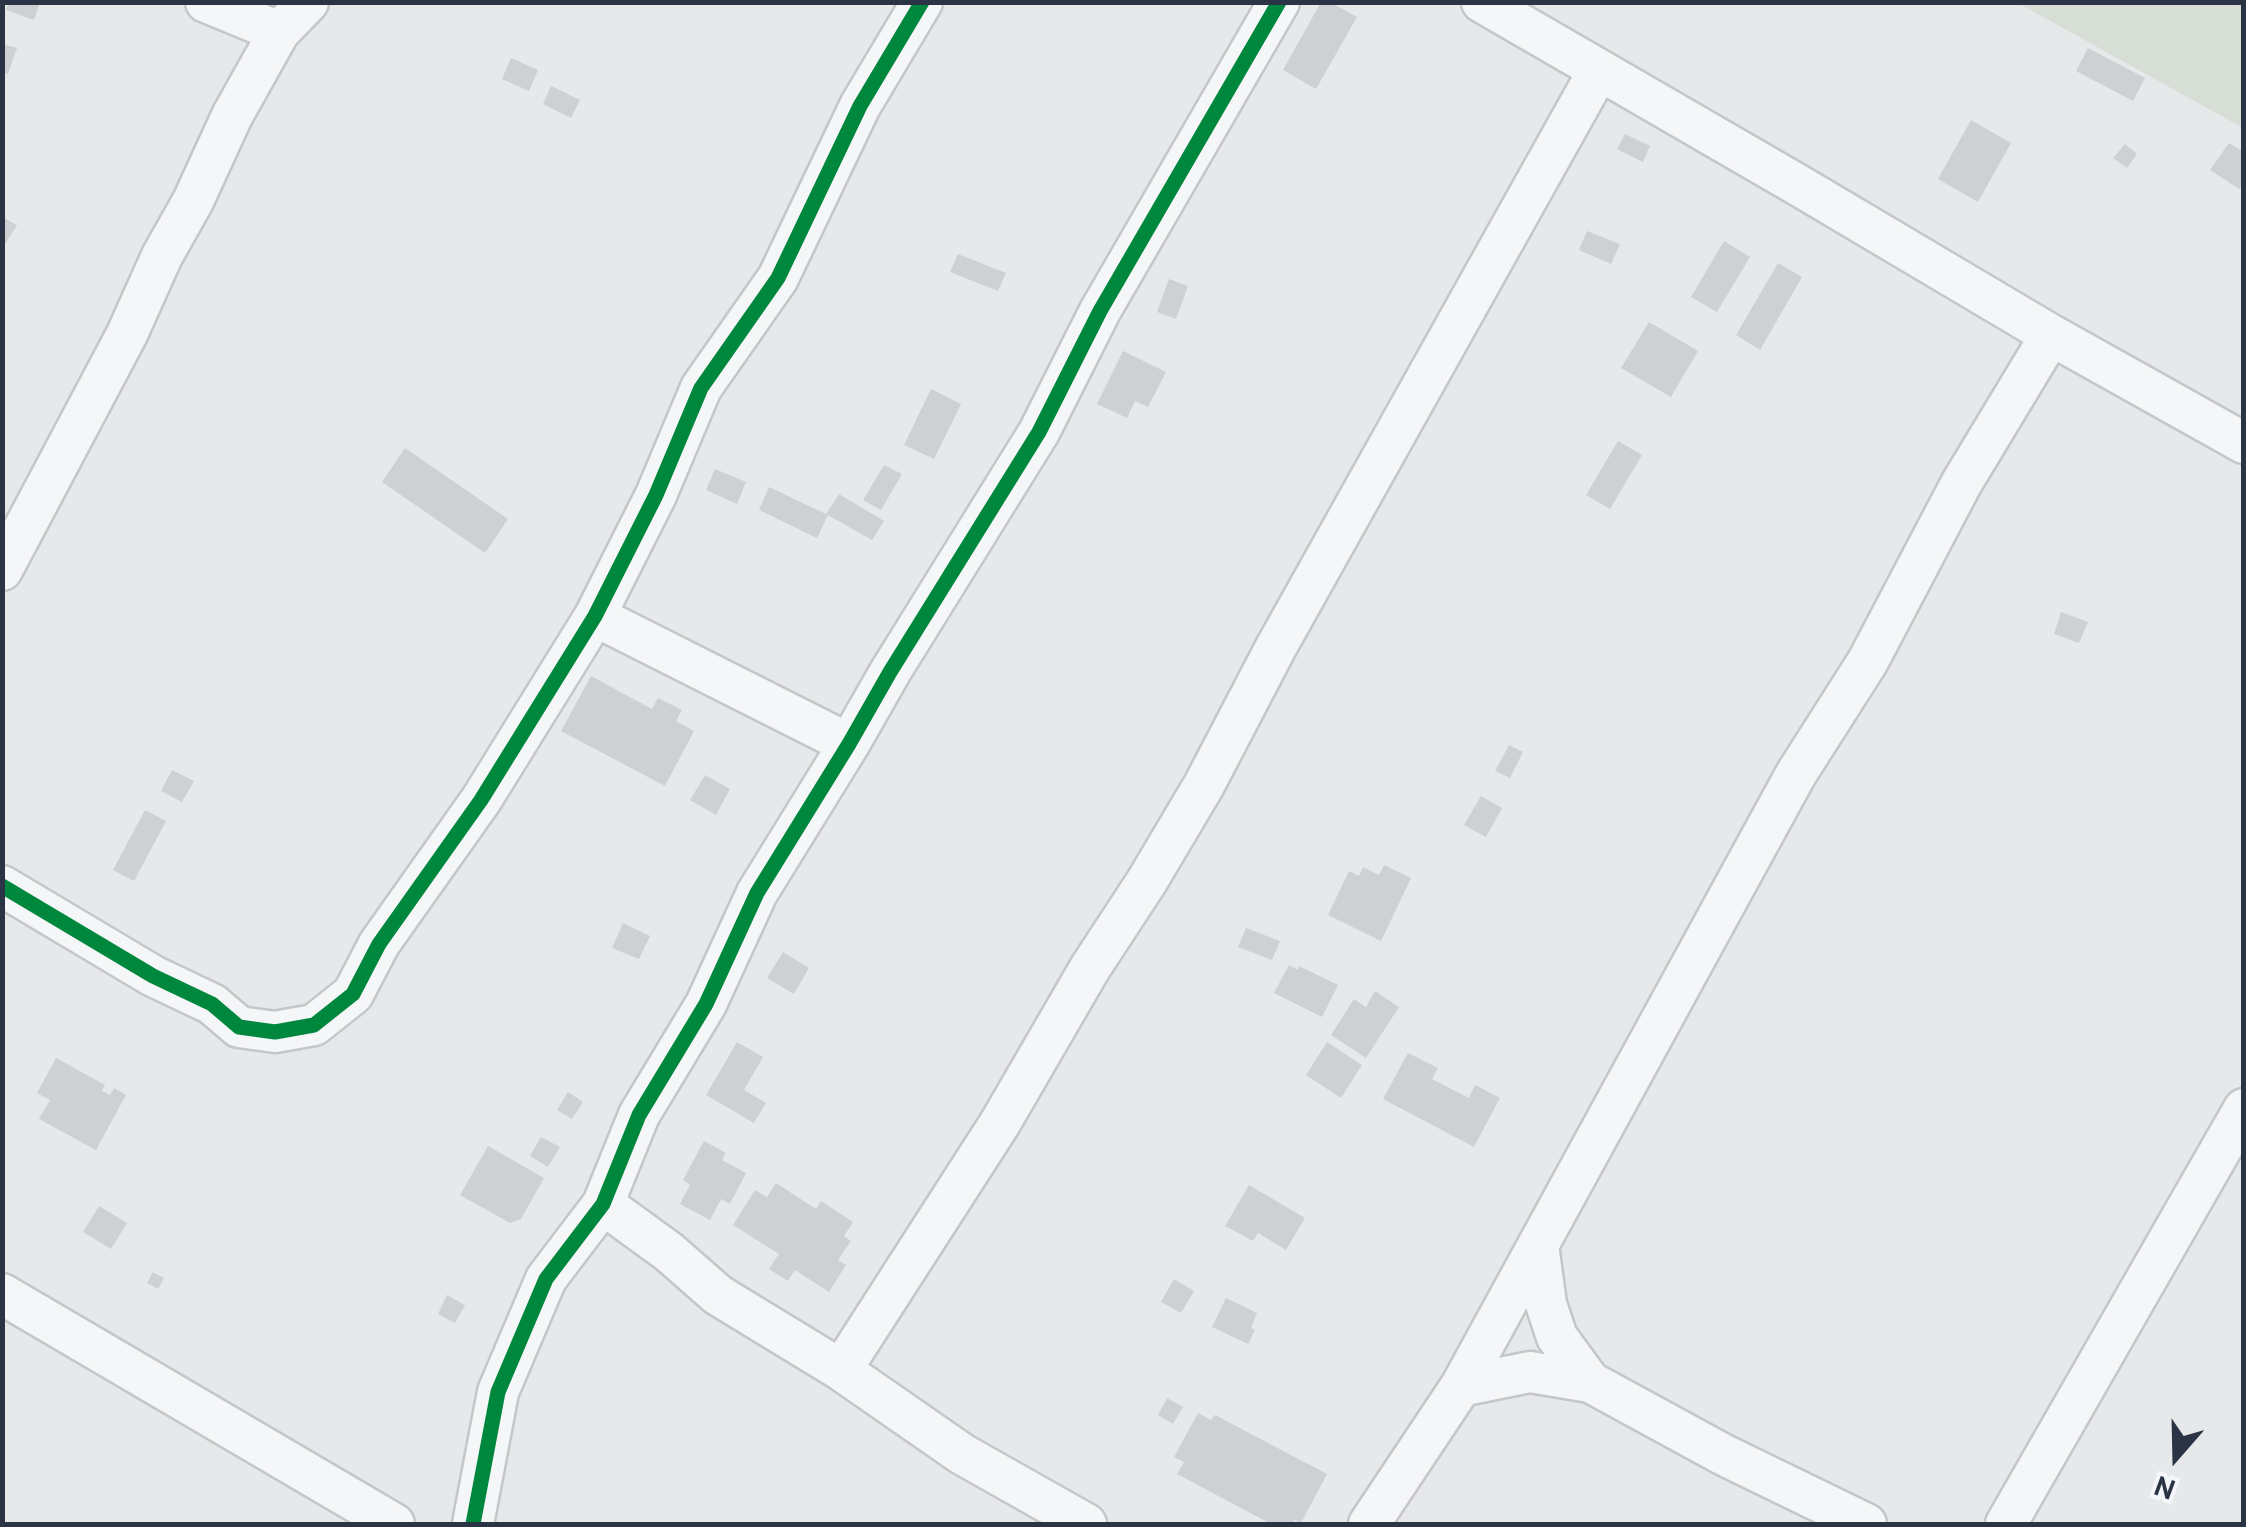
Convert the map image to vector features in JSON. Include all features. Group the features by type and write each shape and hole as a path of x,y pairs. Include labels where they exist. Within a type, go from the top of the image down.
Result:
{"street":[{"path":"206,2 278,32"},
{"path":"2,570 127,334 232,116 278,32 308,2"},
{"path":"2,886 154,976 212,1004 238,1027 274,1032 314,1024 353,994 379,944 481,800 594,616 656,495 701,388 778,278 860,106 922,2"},
{"path":"474,1524 498,1392 546,1280 603,1204 639,1115 706,1004 757,892 1039,432 1100,312 1280,2"},
{"path":"1482,2 2051,335 2244,443"},
{"path":"842,1370 1000,1123 1090,968 1204,785 1275,649 1599,70"},
{"path":"1369,1524 1461,1386 1796,774 1868,661 1961,484 2051,335"},
{"path":"594,616 849,744"},
{"path":"2006,1524 2244,1109"},
{"path":"603,1204 669,1252 718,1295 842,1370 962,1454 1086,1524"},
{"path":"1538,1246 1546,1304 1557,1337 1590,1382"},
{"path":"2,1294 394,1524"},
{"path":"1461,1386 1530,1372 1590,1382 1724,1456 1866,1524"}],"shaded area":[{"path":"2018,3 2243,3 2243,128"}],"building":[{"path":"8,2 40,2 34,20 6,10"},
{"path":"1321,2 1330,2 1357,17 1316,89 1283,70"},
{"path":"2,44 17,48 8,74 2,72"},
{"path":"2088,48 2145,78 2133,101 2076,71"},
{"path":"511,58 538,70 529,91 502,79"},
{"path":"551,86 580,100 571,118 543,104"},
{"path":"1971,120 2011,143 1978,202 1938,179"},
{"path":"1625,134 1650,146 1643,162 1617,149"},
{"path":"2229,143 2244,152 2244,183 2239,189 2210,170"},
{"path":"2125,144 2137,154 2127,168 2113,158"},
{"path":"2,217 17,225 2,249"},
{"path":"1587,231 1620,244 1611,264 1579,250"},
{"path":"1724,241 1750,257 1717,312 1691,297"},
{"path":"958,254 1006,273 998,291 950,272"},
{"path":"1778,263 1802,277 1760,350 1736,335"},
{"path":"1169,279 1188,286 1176,319 1157,312"},
{"path":"1649,322 1698,351 1671,397 1621,368"},
{"path":"1123,351 1166,372 1148,407 1135,401 1127,418 1097,404"},
{"path":"931,389 961,404 934,459 904,445"},
{"path":"1618,441 1642,455 1610,509 1586,495"},
{"path":"405,448 508,519 485,553 382,482"},
{"path":"884,465 902,474 881,510 863,500"},
{"path":"715,469 746,482 737,504 706,490"},
{"path":"769,487 828,515 817,538 759,510"},
{"path":"839,494 884,521 872,540 826,514"},
{"path":"2061,612 2088,622 2079,643 2054,634"},
{"path":"591,676 652,709 658,698 682,710 676,721 694,731 665,786 561,731"},
{"path":"1509,745 1523,752 1510,778 1495,771"},
{"path":"172,770 194,781 182,802 161,791"},
{"path":"705,775 730,789 716,815 690,800"},
{"path":"1481,796 1502,808 1486,837 1464,825"},
{"path":"145,810 166,821 134,881 113,870"},
{"path":"1384,865 1411,878 1381,941 1328,915 1349,871 1359,876 1363,867 1379,875"},
{"path":"623,923 650,936 639,959 612,948"},
{"path":"1246,928 1280,941 1272,960 1238,947"},
{"path":"783,952 809,968 794,994 767,978"},
{"path":"1289,965 1338,985 1322,1017 1274,993"},
{"path":"1375,991 1399,1007 1366,1058 1331,1035 1354,999 1366,1007"},
{"path":"737,1042 763,1057 744,1090 766,1103 754,1123 706,1095"},
{"path":"1327,1042 1362,1065 1341,1098 1306,1075"},
{"path":"1408,1053 1438,1068 1432,1079 1469,1098 1475,1085 1500,1098 1474,1147 1383,1099"},
{"path":"56,1058 105,1085 102,1091 110,1095 114,1088 126,1095 96,1150 39,1119 50,1100 37,1093"},
{"path":"568,1092 583,1102 572,1119 557,1110"},
{"path":"541,1137 560,1147 548,1167 530,1156"},
{"path":"704,1141 726,1153 722,1160 746,1173 730,1204 721,1199 710,1220 680,1204 690,1185 683,1180"},
{"path":"488,1146 544,1178 521,1219 510,1223 460,1195"},
{"path":"776,1183 816,1209 821,1201 853,1222 844,1236 851,1241 838,1260 846,1265 829,1292 795,1270 788,1281 769,1269 779,1254 733,1225 755,1190 767,1197"},
{"path":"1249,1185 1305,1218 1286,1250 1258,1233 1253,1241 1225,1226"},
{"path":"99,1206 127,1223 111,1249 83,1232"},
{"path":"153,1272 164,1278 158,1289 147,1283"},
{"path":"1174,1279 1194,1291 1181,1313 1161,1302"},
{"path":"447,1295 465,1305 455,1323 438,1314"},
{"path":"1226,1298 1257,1313 1248,1344 1212,1327"},
{"path":"1167,1398 1183,1407 1173,1424 1158,1415"},
{"path":"1198,1413 1211,1420 1215,1415 1327,1474 1301,1523 1294,1520 1292,1524 1271,1524 1177,1474 1184,1462 1174,1457"}],"cycle path":[{"path":"2,886 153,976 212,1004 239,1027 275,1032 314,1025 353,994 379,944 481,800 595,616 656,495 701,388 778,278 860,106 922,2"},
{"path":"473,1524 498,1392 546,1279 603,1204 639,1115 706,1004 757,893 1039,432 1100,311 1279,2"}]}
